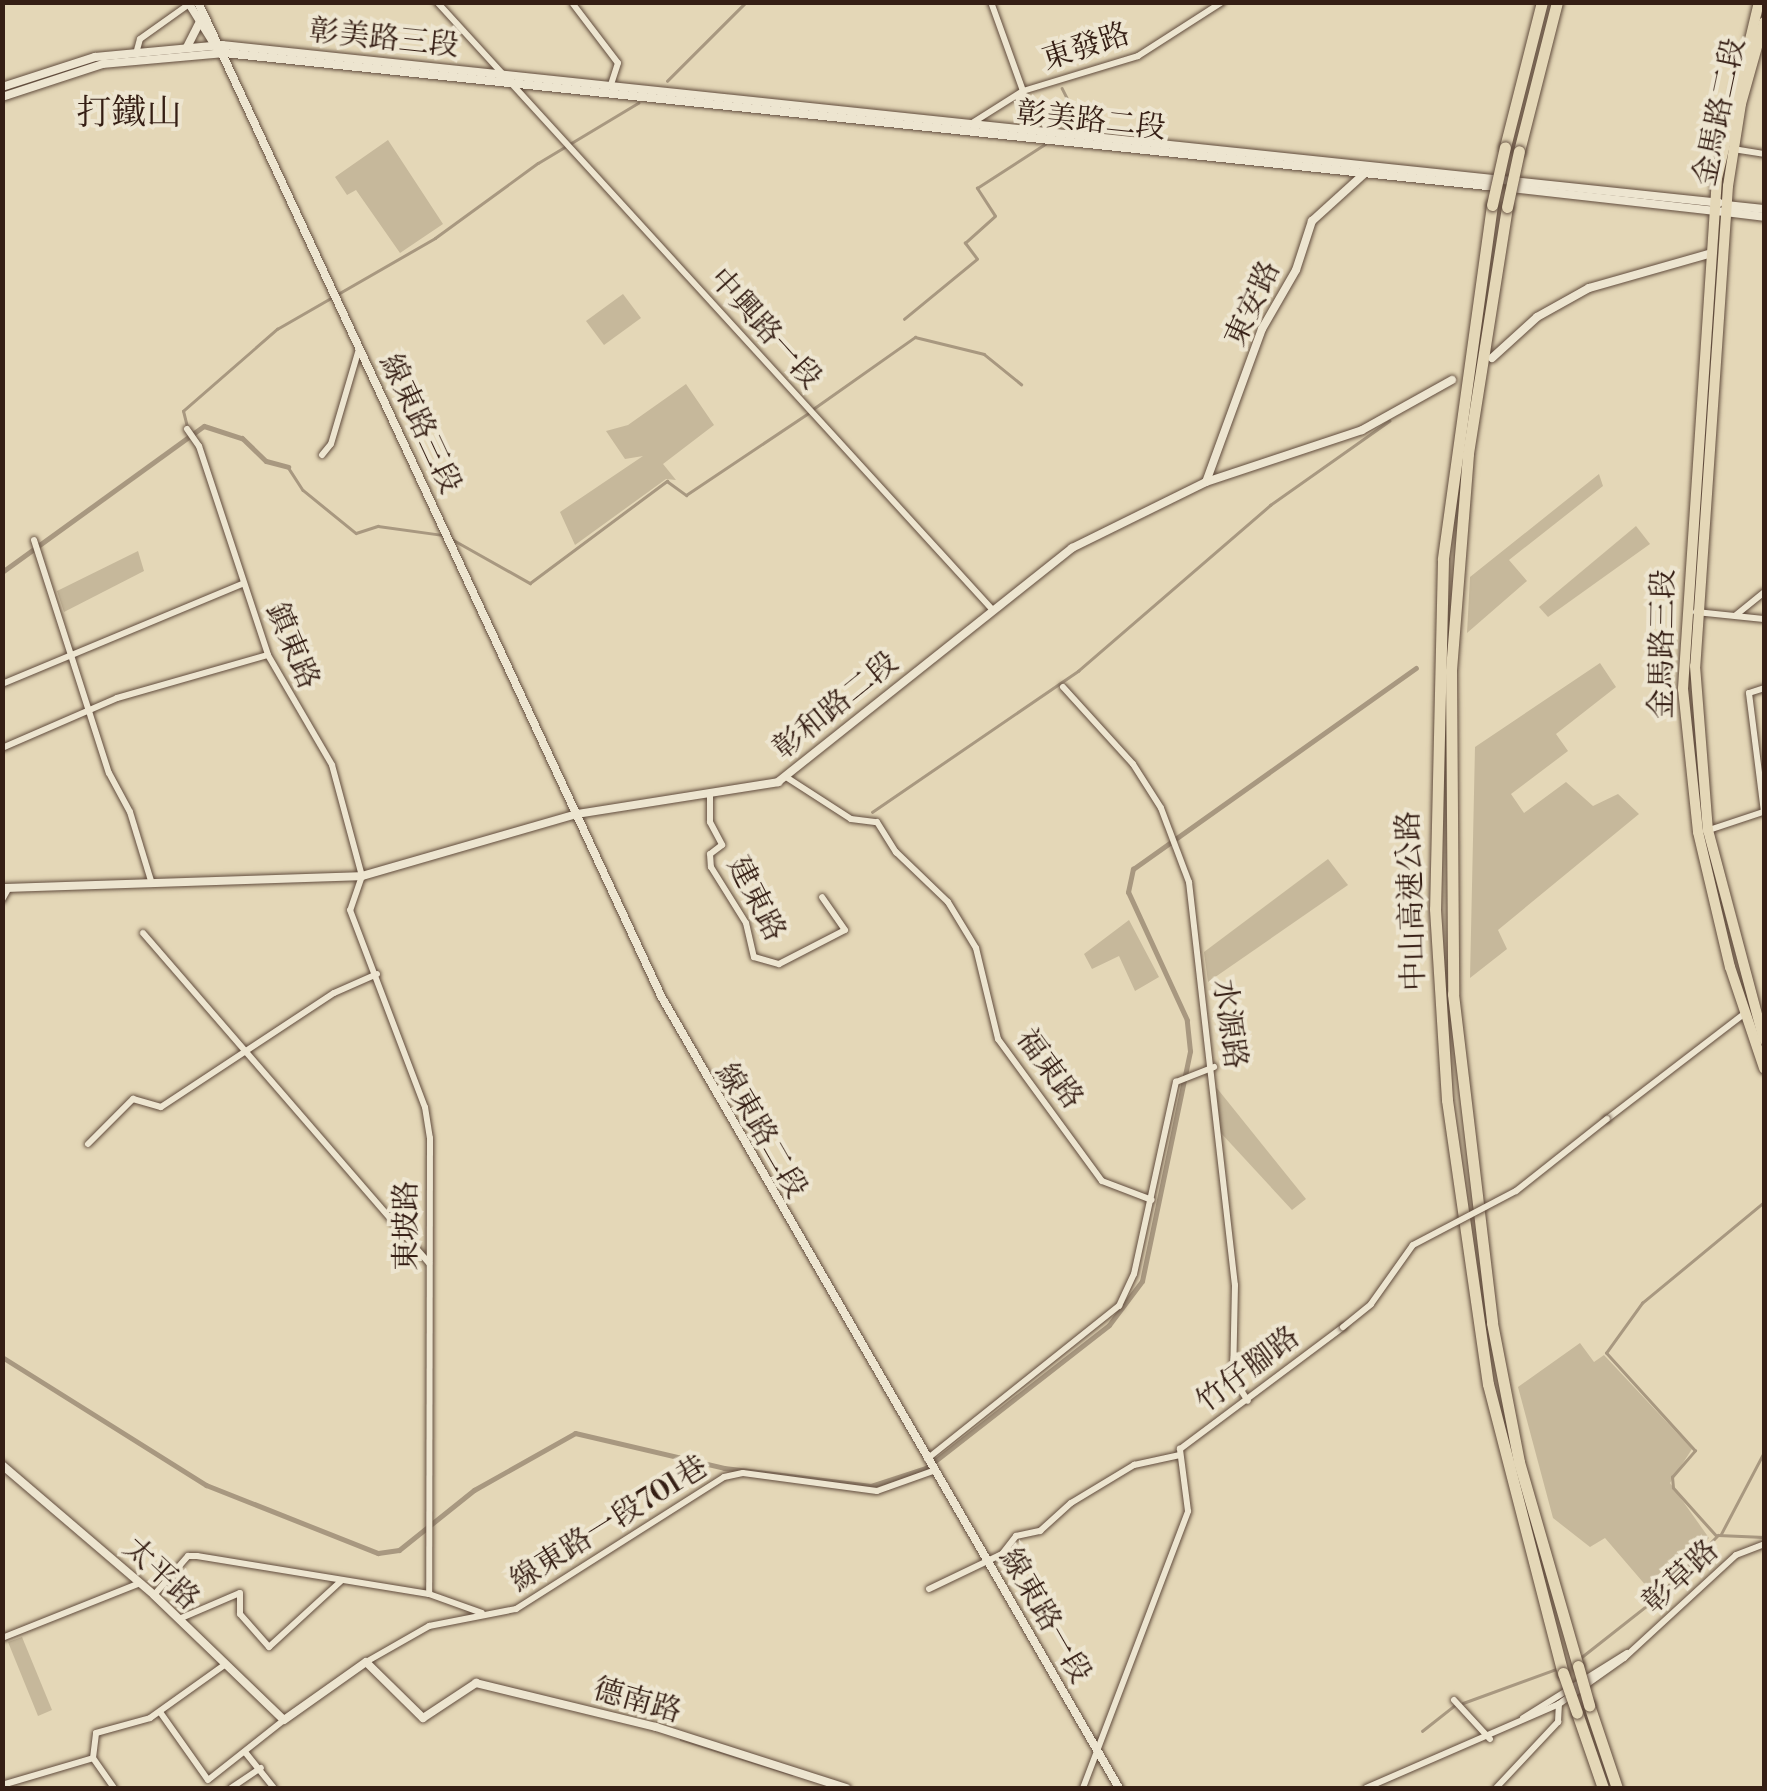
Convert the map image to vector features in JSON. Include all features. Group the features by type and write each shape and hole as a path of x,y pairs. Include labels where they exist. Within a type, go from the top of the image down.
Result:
{"highway":[{"name":"中山高速公路","path":"1542,2 1492,205 1443,560 1435,908 1446,1100 1485,1368 1562,1669 1603,1788"},
{"name":"中山高速公路","path":"1557,2 1506,206 1470,435 1450,671 1453,994 1492,1323 1519,1462 1588,1705 1618,1788"}],"main road":[{"name":"金馬路二段","path":"1720,208 1722,147 1760,2"},
{"path":"192,3 200,22 220,48"},
{"path":"192,3 220,48"},
{"path":"187,47 200,22"},
{"name":"金馬路二段","path":"1720,208 1764,22"},
{"name":"彰美路三段","path":"2,87 64,65 137,50 187,47 645,92"},
{"name":"彰美路三段","path":"2,97 103,64 220,48"},
{"name":"線東路三段","path":"220,48 577,814"},
{"name":"彰美路三段","path":"506,78 611,85 645,92"},
{"name":"彰美路二段","path":"645,92 1720,208"},
{"name":"東安路","path":"1206,482 1262,329 1296,270 1312,221 1366,168"},
{"path":"1720,208 1764,208"},
{"path":"1720,208 1764,216"},
{"name":"金馬路三段","path":"1720,208 1712,253 1685,611 1683,694 1703,831 1763,1060"},
{"name":"金馬路三段","path":"1703,831 1696,724 1698,612 1720,208"},
{"path":"1492,358 1537,317 1588,288 1712,253"},
{"name":"彰和路二段","path":"5,888 362,876 577,814 650,798 710,795 786,777 991,608 1072,548 1206,482 1362,430 1452,380"},
{"name":"線東路二段","path":"577,814 694,1061 930,1466"},
{"name":"金馬路三段","path":"1749,1011 1764,1040"},
{"name":"太平路","path":"2,1465 154,1595 223,1666 284,1720"},
{"name":"線東路一段","path":"930,1466 1119,1788"},
{"path":"284,1720 366,1662"},
{"name":"德南路","path":"366,1662 422,1718 476,1683 656,1726 846,1788"}],"street":[{"name":"中興路一段","path":"437,2 991,608"},
{"path":"991,2 1022,90"},
{"name":"東發路","path":"968,127 1022,90 1138,56 1222,2"},
{"path":"137,50 140,39 192,3"},
{"path":"573,4 618,63 611,85"},
{"path":"1732,149 1764,154"},
{"path":"322,456 331,444 360,348"},
{"name":"鎮東路","path":"187,429 196,437 268,655 332,765 362,876"},
{"path":"38,544 88,712 153,885"},
{"path":"2,684 242,584"},
{"path":"1735,616 1764,592"},
{"path":"1685,611 1764,619"},
{"path":"2,748 88,712 268,655"},
{"name":"水源路","path":"1062,687 1133,764 1173,834 1189,882 1214,1067 1236,1286 1232,1378 1248,1401"},
{"path":"1703,831 1764,812 1749,693 1764,688"},
{"name":"福東路","path":"786,777 851,819 878,822 896,852 948,902 976,948 998,1039 1102,1180 1152,1200"},
{"name":"建東路","path":"710,795 710,822 722,845 710,854 711,867 746,924 754,957 779,964 845,930 822,896"},
{"name":"東坡路","path":"362,876 350,910 377,974 430,1138 429,1594"},
{"path":"2,900 5,888"},
{"path":"143,933 429,1264"},
{"path":"88,1144 133,1099 160,1107 244,1050 377,974"},
{"name":"竹仔腳路","path":"1180,1452 1371,1304 1414,1245 1516,1191 1749,1011"},
{"name":"線東路一段701巷","path":"366,1662 429,1626 516,1610 724,1477 743,1474 878,1491 930,1466 1119,1306 1152,1200 1176,1082 1214,1067"},
{"path":"929,1589 986,1561 1134,1466 1180,1452 1189,1483 1188,1510 1083,1788"},
{"name":"彰草路","path":"1366,1788 1490,1739 1559,1704 1633,1650 1736,1555 1764,1544"},
{"path":"154,1595 188,1556 429,1594 484,1614"},
{"path":"178,1620 240,1593 240,1614 269,1647 343,1579"},
{"path":"2,1638 140,1583"},
{"name":"彰草路","path":"1514,1726 1633,1650"},
{"path":"114,1788 94,1758 96,1733 160,1712 223,1666"},
{"path":"1456,1703 1490,1739"},
{"path":"1496,1788 1558,1722 1559,1704"},
{"path":"160,1712 208,1780 284,1720"},
{"path":"244,1752 274,1788"},
{"path":"2,1785 19,1785 94,1758"},
{"path":"231,1788 260,1768"}],"shaded area":[{"path":"388,140 443,224 400,253 356,190 347,195 335,177"},
{"path":"623,294 641,318 604,345 586,321"},
{"path":"686,384 714,425 663,464 676,480 666,479 575,545 560,512 643,456 625,459 606,431 628,425"},
{"path":"1599,474 1603,486 1509,560 1527,581 1467,633 1470,577"},
{"path":"1636,526 1650,544 1548,617 1539,607"},
{"path":"138,551 144,571 64,612 57,591"},
{"path":"1600,663 1616,687 1556,734 1568,751 1511,794 1524,813 1566,782 1593,806 1618,794 1639,814 1498,930 1507,949 1470,978 1475,747"},
{"path":"1328,859 1348,885 1208,982 1204,952"},
{"path":"1129,920 1159,977 1135,991 1119,956 1092,969 1084,954"},
{"path":"1216,1087 1306,1199 1292,1210 1220,1132"},
{"path":"1580,1343 1594,1362 1604,1355 1692,1449 1670,1483 1709,1538 1654,1595 1605,1538 1590,1547 1553,1518 1518,1387"},
{"path":"22,1637 52,1710 38,1716 8,1642"}],"waterway":[{"path":"667,81 746,2"},
{"path":"1062,88 1078,120 1065,132"},
{"path":"187,427 183,411 277,329 435,238 538,163 638,103"},
{"path":"904,319 977,259 965,243 995,216 977,188 1045,144"},
{"path":"813,409 915,337 984,354 1021,384"},
{"path":"450,538 530,583 667,481 686,495 807,414"},
{"path":"872,812 1078,671 1270,505 1389,421"},
{"path":"2,572 204,426 242,438 266,461 288,467"},
{"path":"288,467 303,490 356,533 378,526 443,535"},
{"path":"2,1357 206,1485 378,1553 399,1550 474,1490 575,1433 724,1468 871,1486 926,1468 1109,1325 1142,1281 1190,1051 1187,1020 1128,892 1133,869 1416,668"},
{"path":"1716,1536 1673,1488 1672,1477 1695,1451 1606,1353 1642,1303 1764,1202"},
{"path":"1721,1534 1764,1452"},
{"path":"1579,1659 1654,1600 1718,1535 1764,1537"},
{"path":"1463,1703 1559,1668"},
{"path":"1422,1731 1455,1705"},
{"path":"681,1739 792,1774"}],"district":[{"name":"打鐵山","path":"129,114"}]}
